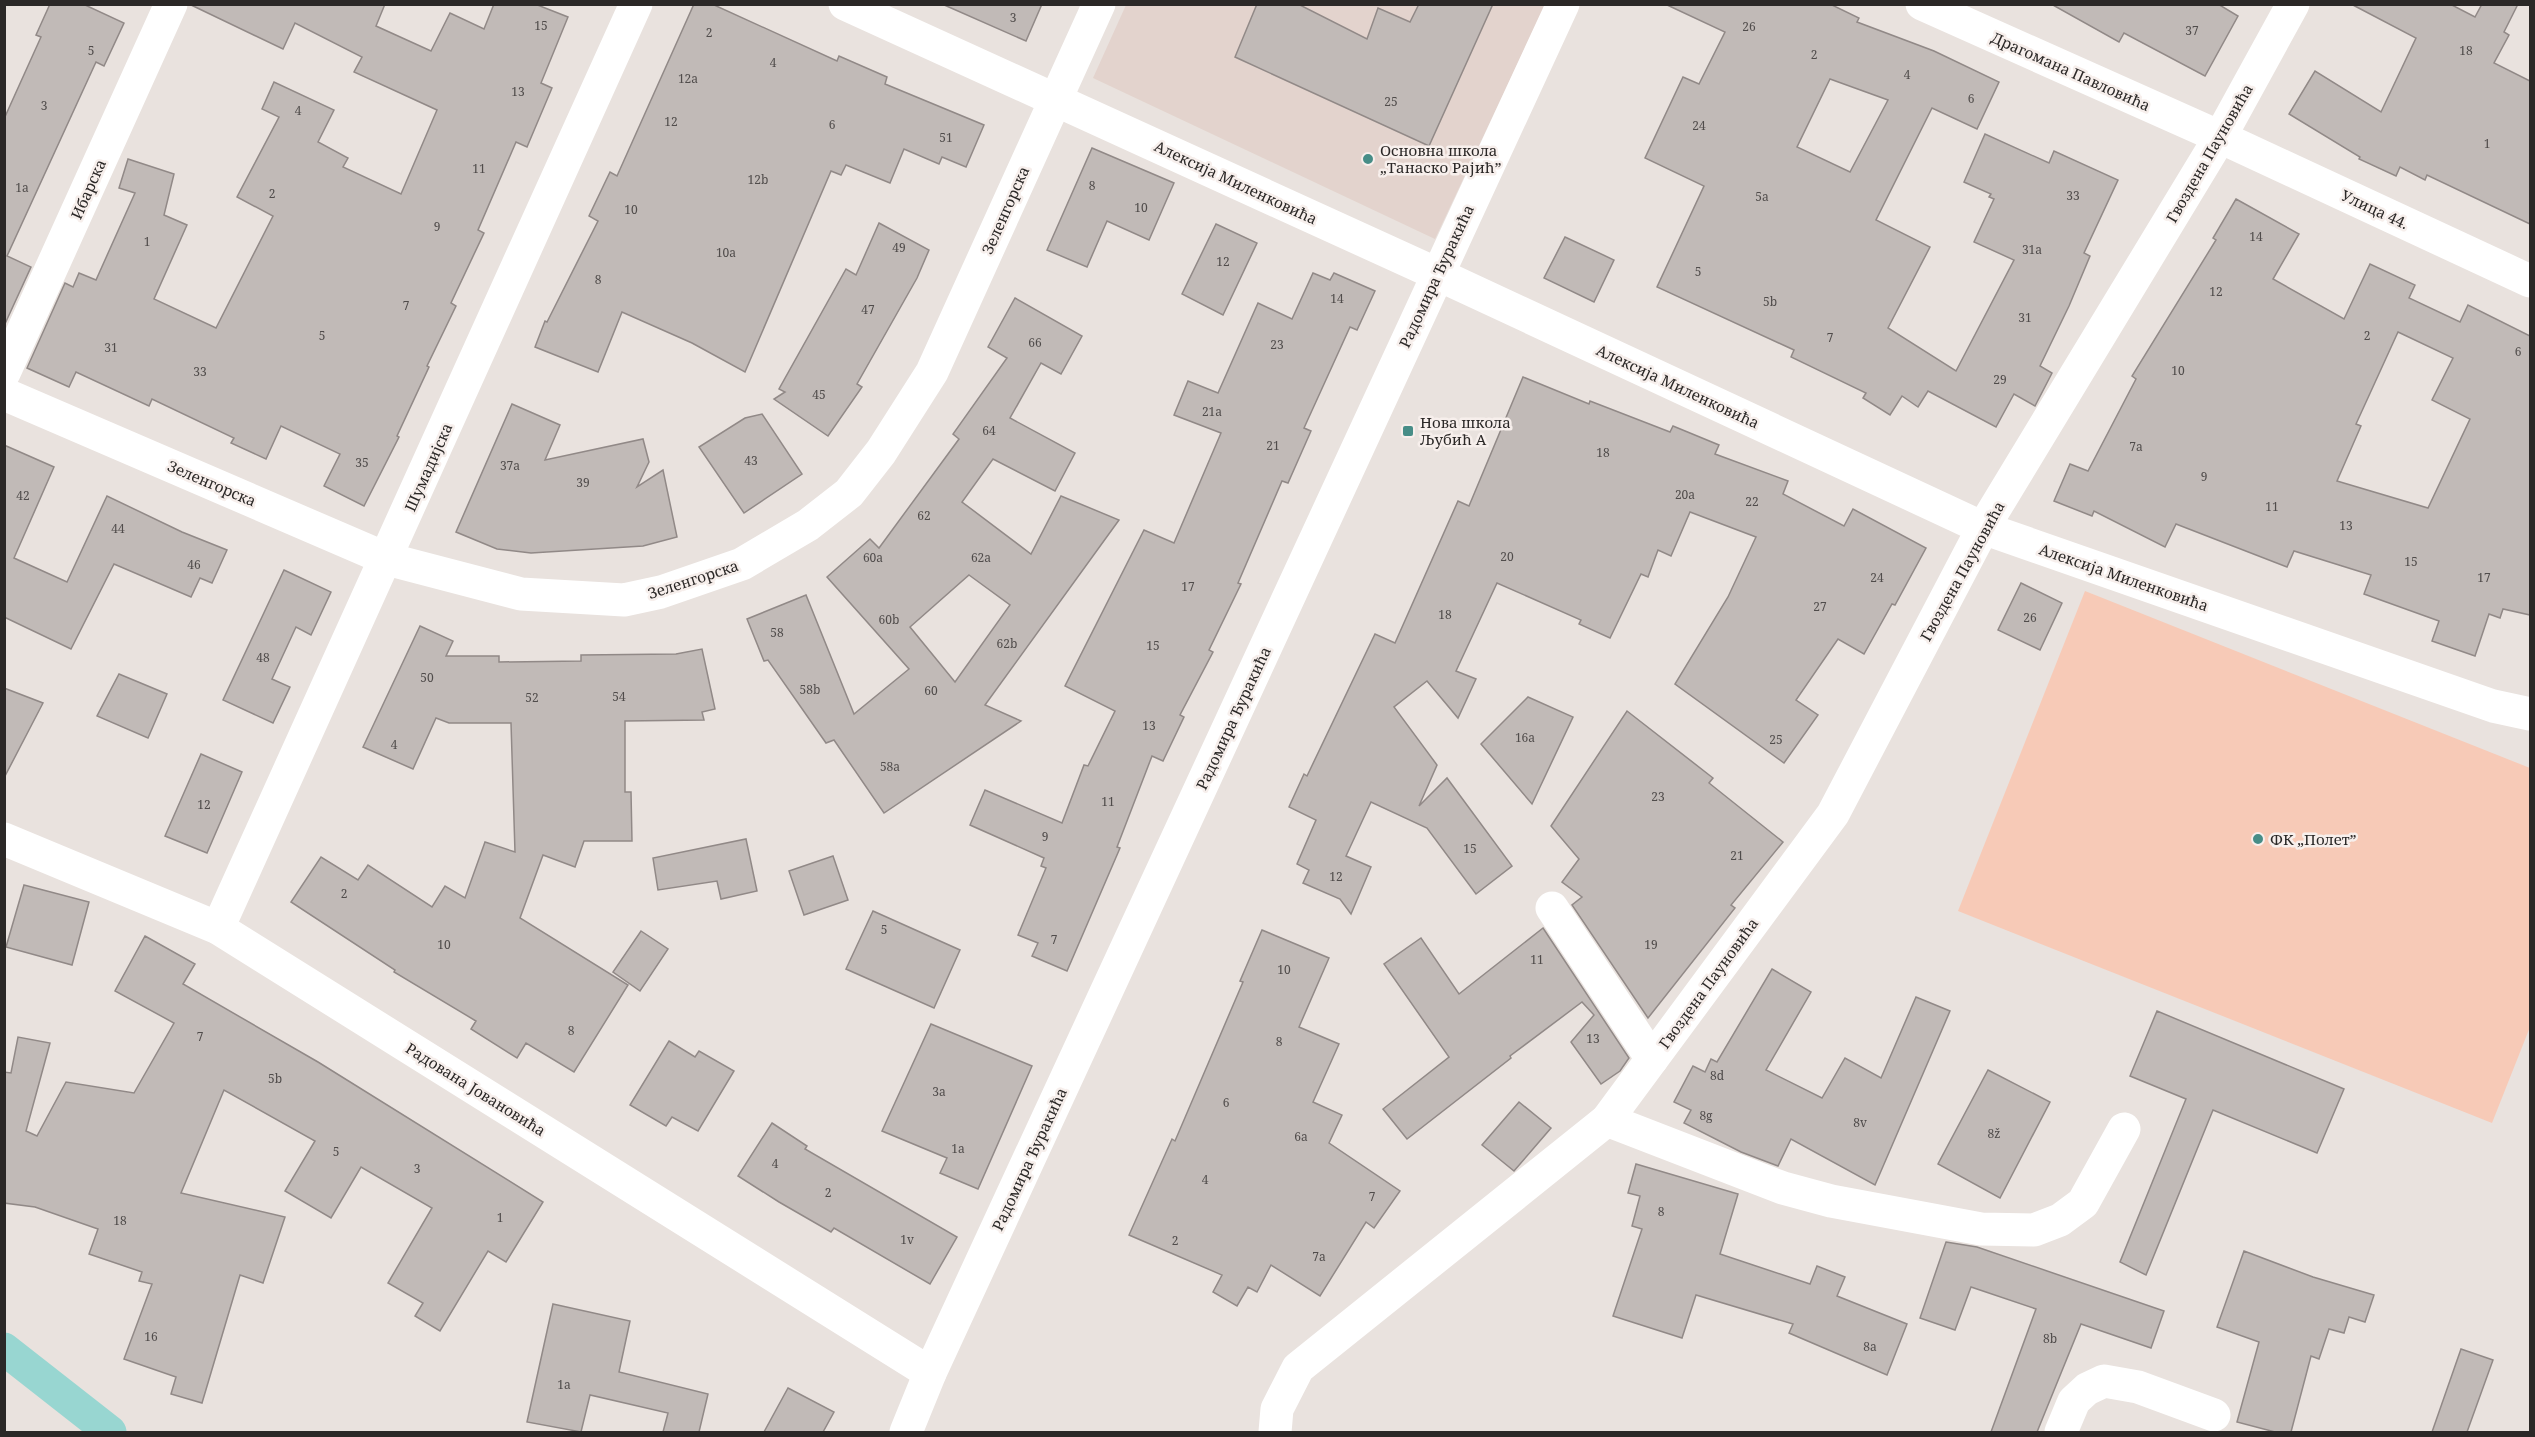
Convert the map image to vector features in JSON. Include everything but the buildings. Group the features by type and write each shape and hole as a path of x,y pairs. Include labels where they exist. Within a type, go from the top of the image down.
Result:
{"main road":[{"path":"4,1349 110,1432"}],"street":[{"name":"Ибарска","path":"4,373 171,4"},
{"name":"Шумадијска","path":"218,928 387,559 636,4"},
{"name":"Алексија Миленковића","path":"845,4 1437,274 1983,528 2493,706 2530,714"},
{"name":"Зеленгорска","path":"4,394 387,559 521,594 624,600 660,592 742,564 808,525 849,493 881,452 932,372 1099,4"},
{"name":"Радомира Ђуракића","path":"906,1432 930,1373 1563,4"},
{"name":"Драгомана Павловића","path":"1922,4 2220,137"},
{"name":"Гвоздена Пауновића","path":"1275,1432 1277,1409 1298,1368 1607,1120 1833,814 1983,528 2220,137 2293,4"},
{"name":"Улица 44.","path":"2220,137 2530,281"},
{"name":"Радована Јовановића","path":"4,839 218,928 930,1373"},
{"path":"1552,908 1652,1059"},
{"path":"1607,1120 1784,1188 1821,1198 1981,1229 2034,1230 2060,1220 2083,1203 2124,1129"},
{"path":"2061,1432 2074,1401 2087,1389 2104,1381 2138,1387 2214,1415"}],"shaded area":[{"name":"Основна школа „Танаско Рајић”","path":"1126,5 1545,5 1435,239 1093,78"},
{"name":"ФК „Полет”","path":"2085,591 2530,768 2530,1027 2492,1123 1958,911"}],"place":[{"name":"Основна школа „Танаско Рајић”","path":"1368,159"},
{"name":"Нова школа Љубић А","path":"1408,431"},
{"name":"ФК „Полет”","path":"2258,839"}]}
